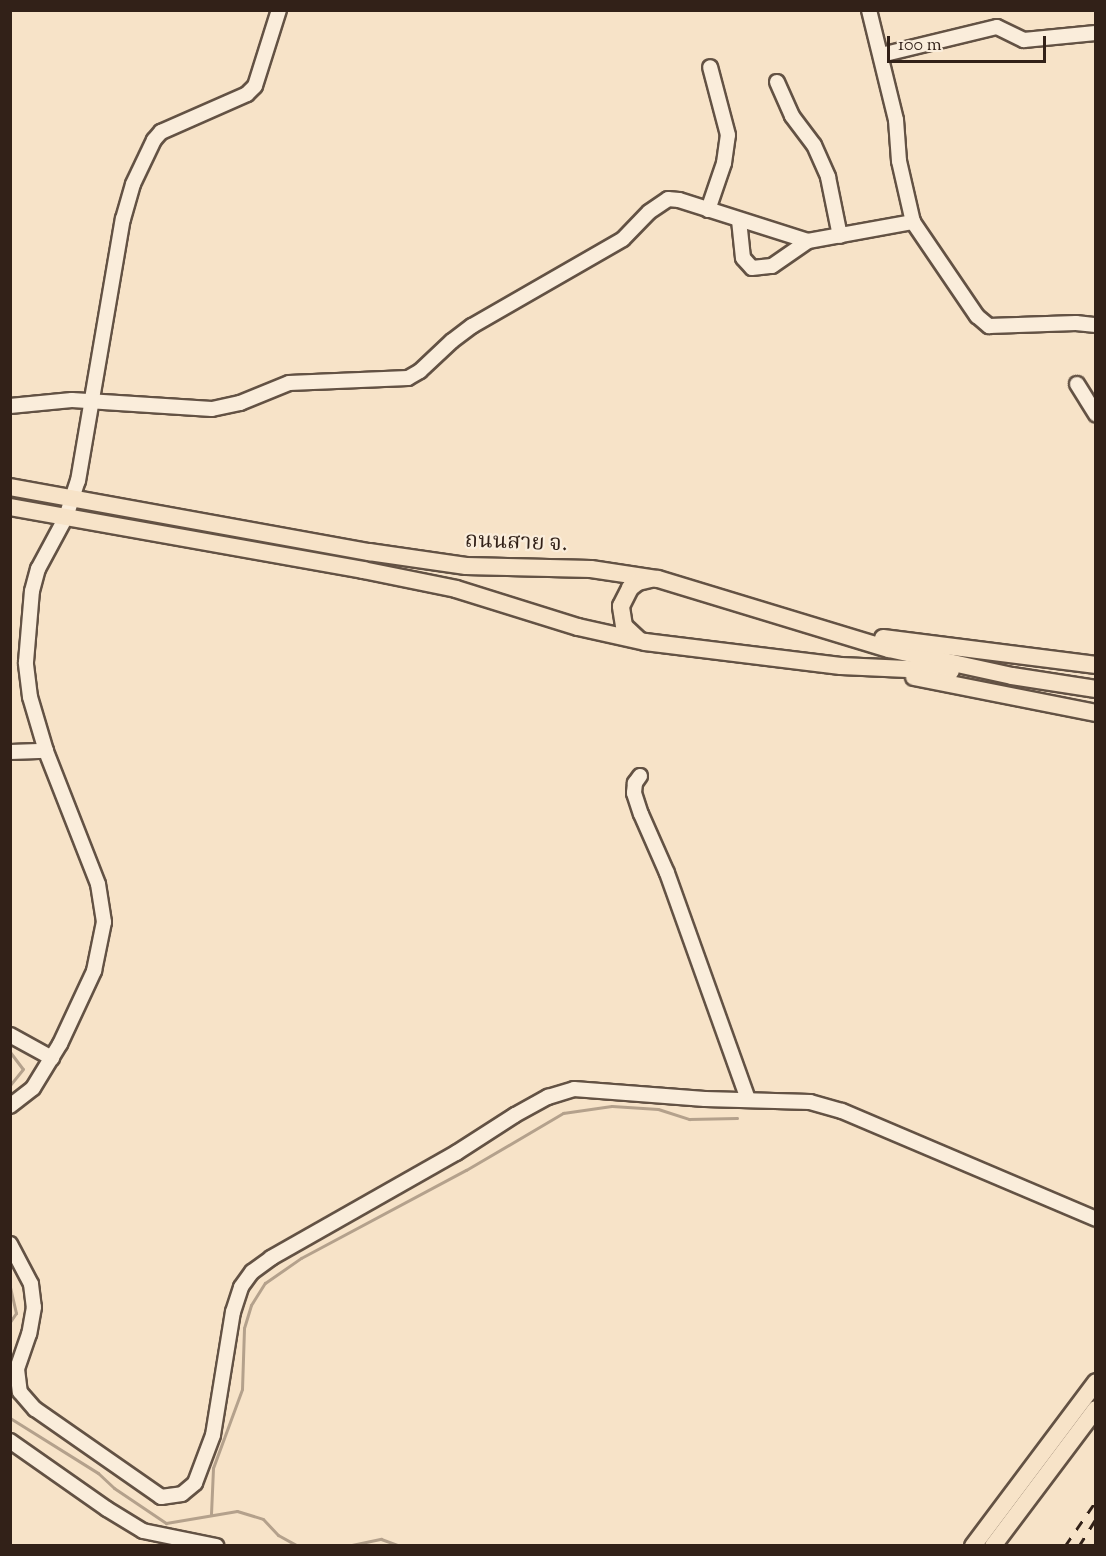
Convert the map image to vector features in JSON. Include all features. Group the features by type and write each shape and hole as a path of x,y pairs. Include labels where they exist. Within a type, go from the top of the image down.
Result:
{"main road":[{"name":"ถนนสาย จ.","path":"10,487 369,552 466,566 591,569 658,579 889,649 1012,676 1095,689"},
{"name":"ถนนสาย จ.","path":"10,507 456,590 578,627 645,642 841,666 931,669 1012,676"},
{"path":"645,642 631,634 624,626 621,606 630,588 638,582 658,579"},
{"path":"843,634 1095,665"},
{"path":"841,666 926,679 1095,713"},
{"path":"973,1545 1095,1382"},
{"path":"993,1545 1095,1409"}],"street":[{"path":"10,1106 33,1088 52,1058 94,971 105,913 98,884 46,751 30,698 26,662 32,591 46,551 66,517 82,466 123,219 133,184 161,132 247,94 255,86 279,10"},
{"path":"869,10 896,120 899,160 913,222 982,323 989,326 1076,323 1095,325"},
{"path":"881,55 997,27 1024,40 1095,33"},
{"path":"708,210 724,163 728,135 710,67"},
{"path":"777,82 792,116 814,145 828,177 840,236"},
{"path":"10,406 72,400 212,410 240,403 289,383 408,378 420,371 472,326 623,239 662,201 679,200 808,241 913,222"},
{"path":"739,220 743,258 752,268 772,266 808,241"},
{"path":"1077,384 1095,415"},
{"path":"10,752 46,751"},
{"path":"640,776 635,783 634,793 641,814 667,873 748,1100"},
{"path":"10,1035 52,1058"},
{"path":"10,1244 31,1284 34,1307 29,1334 17,1369 20,1392 35,1409 161,1497 182,1494 195,1484 213,1435 233,1312 241,1287 252,1272 271,1258 456,1153 548,1096 582,1089 810,1102 842,1111 1095,1219"},
{"path":"10,1441 107,1509 143,1531 216,1545"}],"waterway":[{"path":"10,1052 23,1069 10,1085"},
{"path":"211,1514 213,1468 242,1389 244,1328 251,1305 265,1283 301,1258 466,1170 563,1113 612,1106 658,1109 689,1119 737,1118"},
{"path":"10,1287 16,1313 10,1322"},
{"path":"10,1418 98,1473 114,1488 166,1523 237,1511 263,1519 278,1535 298,1546"},
{"path":"347,1546 381,1539 400,1546"}],"railway":[{"path":"1065,1546 1096,1501"},
{"path":"1079,1546 1096,1519"}]}
